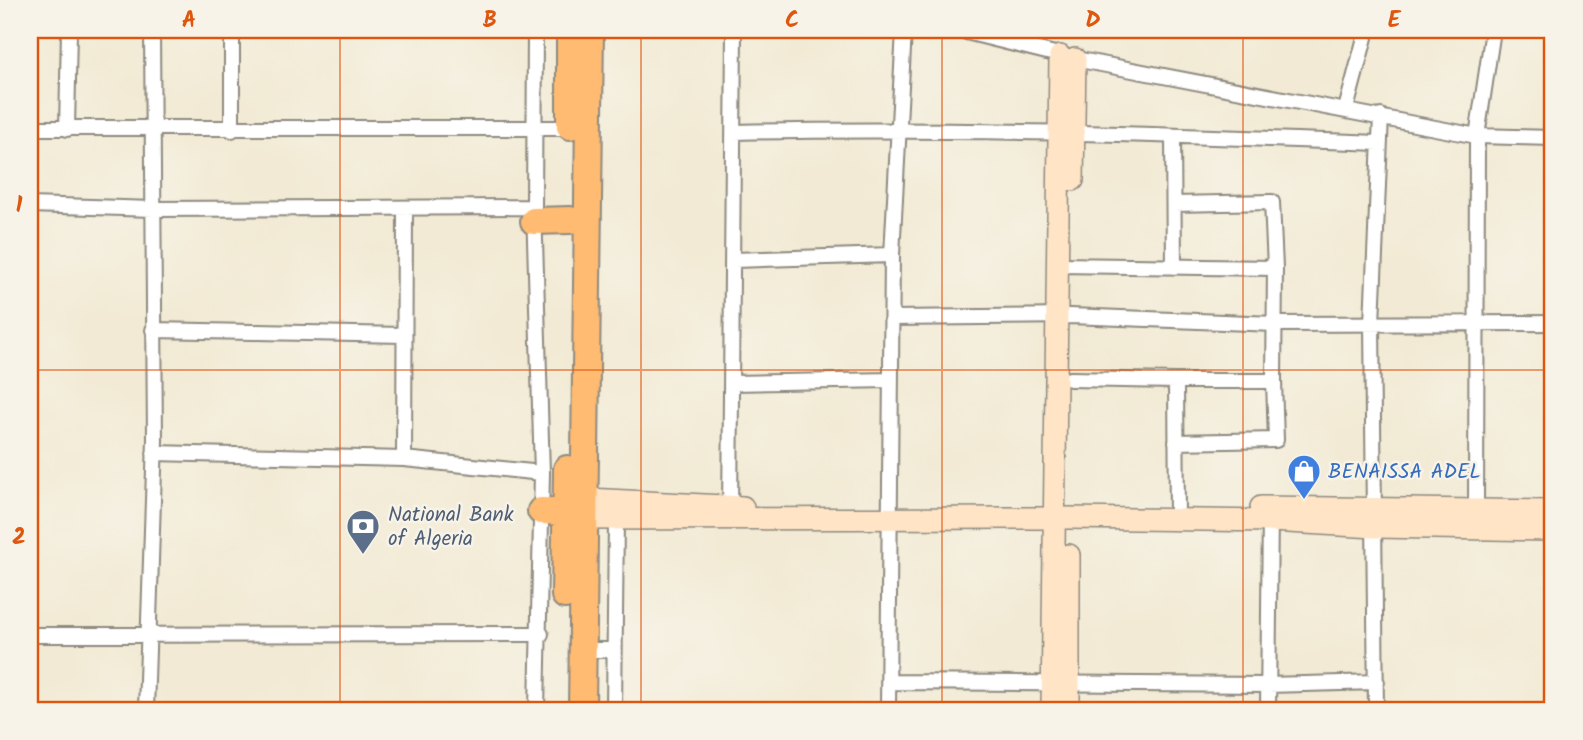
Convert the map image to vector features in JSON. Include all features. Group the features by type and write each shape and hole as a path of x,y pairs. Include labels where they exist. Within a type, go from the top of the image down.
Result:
{"highway":[{"path":"564,710 568,509 570,30"},
{"path":"582,710 582,650 568,509 590,30"},
{"path":"534,214 570,220"}],"street":[{"path":"67,129 69,30"},
{"path":"146,710 154,453 152,30"},
{"path":"232,30 232,130"},
{"path":"535,30 534,214 541,473 568,509 615,520 730,514 890,512 1270,514 1476,519 1553,511"},
{"path":"730,514 734,30"},
{"path":"888,710 892,256 904,30"},
{"path":"958,30 1013,36 1068,57 1477,136 1553,138"},
{"path":"1346,109 1367,30"},
{"path":"1476,519 1477,136 1493,30"},
{"path":"1068,57 1061,684 1069,710"},
{"path":"1376,710 1372,323 1381,116"},
{"path":"30,128 570,128"},
{"path":"735,132 898,128 1380,143"},
{"path":"1173,136 1174,267"},
{"path":"1174,204 1272,202 1275,268 1276,440 1176,442"},
{"path":"30,205 534,214"},
{"path":"404,459 405,210"},
{"path":"734,260 892,256"},
{"path":"1064,265 1275,268"},
{"path":"892,318 1063,317 1275,324 1553,323"},
{"path":"1063,317 1070,379 1063,512"},
{"path":"153,330 403,335"},
{"path":"1070,379 1274,382"},
{"path":"732,383 891,380"},
{"path":"1176,382 1177,514"},
{"path":"154,453 404,459 541,473"},
{"path":"568,509 730,514"},
{"path":"537,710 541,634 568,509"},
{"path":"1268,710 1270,514"},
{"path":"1476,519 1553,530"},
{"path":"614,710 615,520"},
{"path":"30,635 541,634"},
{"path":"582,650 614,650"},
{"path":"890,682 1268,685 1377,682"},
{"path":"1052,710 1061,684"}],"place":[{"name":"BENAISSA ADEL","path":"1304,501"},
{"name":"National Bank of Algeria","path":"363,556"}]}
